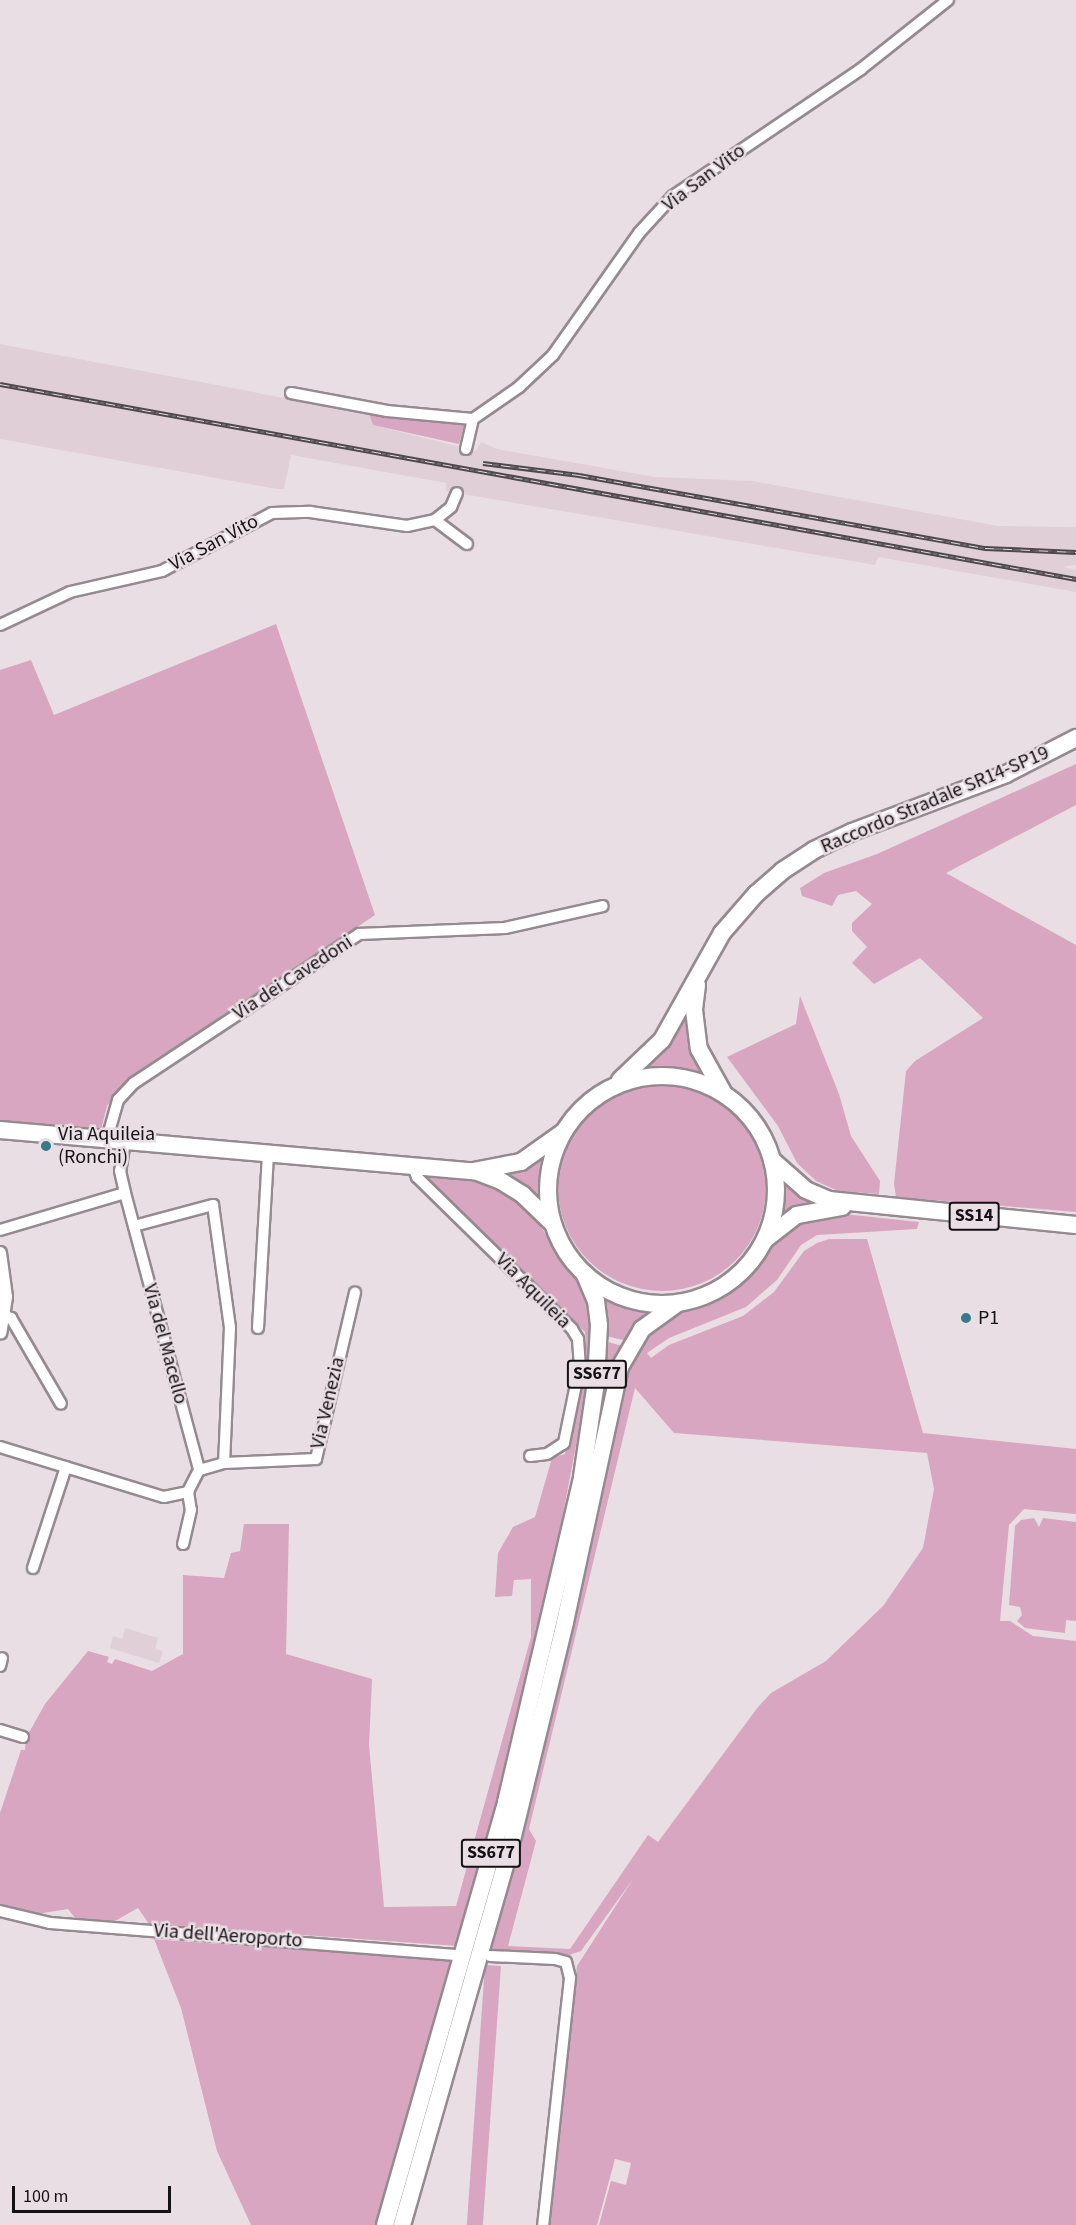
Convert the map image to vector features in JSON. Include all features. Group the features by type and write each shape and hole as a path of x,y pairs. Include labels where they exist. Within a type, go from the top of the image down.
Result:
{"main road":[{"name":"Raccordo Stradale SR14-SP19","path":"610,1089 652,1052 722,933 756,894 814,850 1006,774 1076,738"},
{"name":"Raccordo Stradale SR14-SP19","path":"701,969 696,990 695,1025 699,1049 724,1094"},
{"name":"SS14","path":"413,1167 473,1170 521,1162 563,1132 587,1105 610,1089 633,1080 675,1077 724,1094 754,1122 772,1160 775,1208 764,1241"},
{"path":"0,1130 413,1167"},
{"name":"SS14","path":"563,1132 548,1179 553,1224 561,1244 584,1273 613,1293 633,1300 678,1303 720,1288 738,1275 764,1241 798,1215 832,1207 872,1207"},
{"name":"SS14","path":"772,1160 806,1190 829,1200 872,1207 1076,1225"},
{"name":"SS14","path":"473,1170 501,1181 523,1195 553,1224"},
{"name":"SS677","path":"385,2225 506,1802 578,1499 596,1382 599,1325 596,1301 584,1273"},
{"name":"SS677","path":"402,2225 511,1844 565,1622 620,1366 642,1329 678,1303"}],"street":[{"name":"Via San Vito","path":"473,418 519,387 552,355 639,233 673,196 861,69 948,0"},
{"path":"291,393 387,411 473,418 466,449"},
{"path":"457,493 451,507 435,520 467,544"},
{"name":"Via San Vito","path":"0,625 70,592 162,571 272,513 310,512 407,526 435,520"},
{"name":"Via dei Cavedoni","path":"106,1139 118,1100 134,1083 358,934 505,928 603,906"},
{"name":"Via del Macello","path":"125,1141 120,1171 199,1470"},
{"path":"258,1328 268,1153"},
{"name":"Via Aquileia","path":"413,1167 417,1177 572,1329 578,1339 580,1365 564,1443 547,1454 530,1456"},
{"path":"0,1230 125,1193"},
{"path":"134,1226 213,1205 230,1327 224,1463"},
{"path":"0,1253 4,1315 0,1333"},
{"name":"Via Venezia","path":"199,1470 224,1463 316,1459 355,1293"},
{"path":"4,1315 11,1318 61,1404"},
{"path":"0,1447 164,1497 188,1492"},
{"path":"33,1568 66,1467"},
{"path":"183,1544 191,1510 188,1492 199,1470"},
{"path":"0,1730 23,1737"},
{"name":"Via dell'Aeroporto","path":"0,1911 50,1923 456,1955"},
{"path":"490,1956 555,1959 566,1962 570,1978 543,2225"}],"shaded area":[{"path":"0,344 369,414 373,425 476,451 481,442 497,449 655,477 753,481 998,526 1076,527 1076,565 1063,567 1076,570 1076,592 878,557 875,565 446,491 446,483 291,455 284,489 277,489 0,439"},
{"path":"369,414 460,421 464,425 459,444 373,425"},
{"path":"276,624 375,915 125,1084 107,1106 101,1130 0,1122 0,670 31,660 54,715"},
{"path":"1076,764 1076,805 946,873 1076,945 1076,1212 896,1197 894,1184 906,1071 915,1061 983,1018 920,958 874,984 852,963 867,947 852,931 852,923 872,904 856,891 838,895 832,906 802,896 800,888 824,873 877,854"},
{"path":"800,996 839,1094 851,1136 880,1181 879,1194 838,1191 816,1181 797,1163 778,1126 727,1057 796,1024"},
{"path":"686,1009 705,1076 676,1067 650,1067"},
{"path":"662,1083 682,1085 711,1095 742,1121 758,1147 764,1167 766,1187 764,1207 754,1236 728,1267 702,1283 682,1289 662,1291 642,1289 613,1279 582,1253 566,1227 560,1207 558,1187 560,1167 570,1138 596,1107 622,1091 642,1085"},
{"path":"545,1154 544,1196 540,1200 506,1174"},
{"path":"426,1175 498,1185 530,1209 564,1264 586,1291 592,1308 592,1360 552,1573 489,1842 457,1946 149,1924 138,1908 115,1921 76,1919 68,1909 37,1914 0,1905 0,1813 21,1750 25,1750 26,1738 45,1704 88,1651 109,1657 107,1662 112,1664 115,1659 152,1671 183,1654 183,1575 224,1578 231,1553 240,1551 244,1524 289,1524 286,1654 372,1679 369,1745 384,1907 456,1906 531,1637 531,1579 514,1580 512,1596 495,1597 498,1553 513,1527 535,1517 552,1458 565,1454 583,1378 586,1347 585,1332 427,1181"},
{"path":"781,1181 784,1181 814,1204 780,1221"},
{"path":"825,1212 919,1222 917,1229 817,1235 801,1245 777,1280 746,1307 669,1338 647,1353 651,1358 669,1345 743,1316 774,1292 804,1251 817,1243 829,1239 867,1239 923,1433 1076,1449 1076,1514 1024,1509 1009,1525 1000,1621 1010,1621 1033,1636 1076,1641 1076,2225 599,2225 611,2181 626,2185 631,2163 615,2159 597,2225 550,2225 577,1966 633,1879 581,1951 566,1956 490,1950 589,1559 621,1384 629,1362 649,1332 678,1313 715,1300 748,1279 782,1234 801,1220","holes":["635,1388 674,1433 927,1453 934,1489 923,1548 883,1606 826,1661 771,1693 758,1707 658,1842 648,1835 570,1949 508,1946 536,1841 529,1829"]},
{"path":"603,1290 628,1301 661,1307 627,1341 606,1336 607,1316 600,1293"},
{"path":"604,1341 623,1346 608,1377 604,1377"},
{"path":"1034,1518 1039,1527 1043,1518 1076,1522 1076,1621 1066,1620 1065,1633 1025,1628 1017,1621 1022,1615 1020,1607 1009,1605 1015,1526 1021,1520"},
{"path":"125,1628 158,1638 155,1649 163,1651 159,1663 110,1648 113,1636 122,1639"},
{"path":"154,1939 454,1961 379,2225 251,2225 217,2151 181,2008"},
{"path":"485,1965 501,1966 483,2225 467,2225"}],"railway":[{"path":"0,384 1076,579"},
{"path":"483,463 579,475 985,548 1076,552"}],"place":[{"name":"Via Aquileia (Ronchi)","path":"46,1146"},
{"name":"P1","path":"966,1318"}]}
